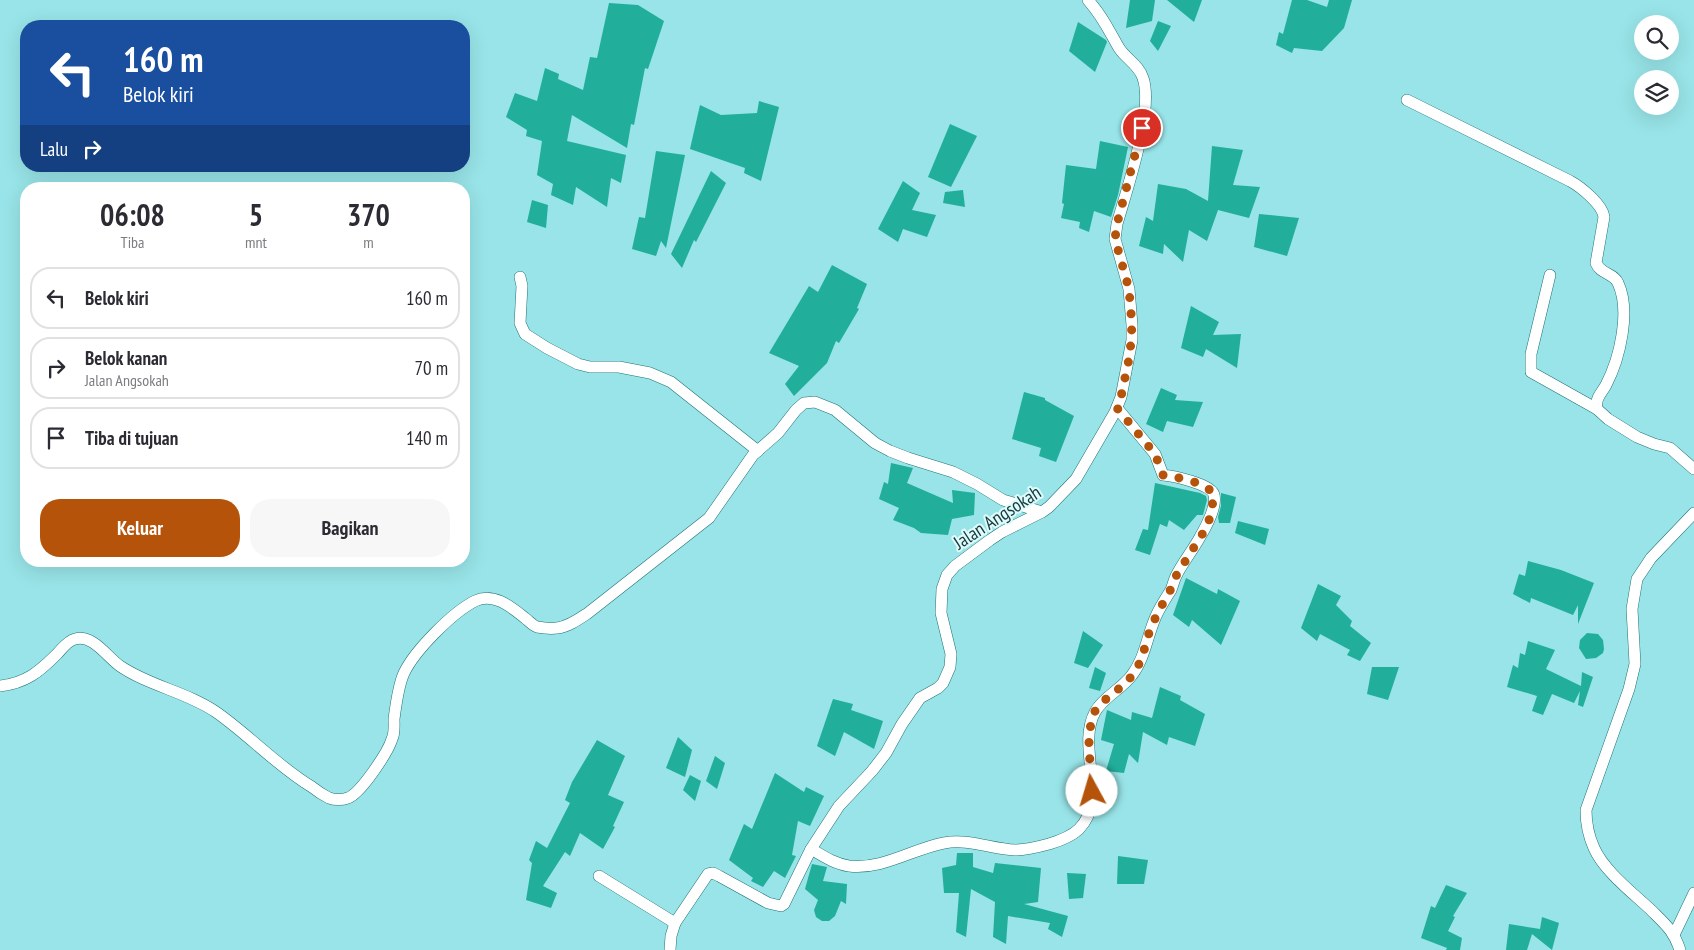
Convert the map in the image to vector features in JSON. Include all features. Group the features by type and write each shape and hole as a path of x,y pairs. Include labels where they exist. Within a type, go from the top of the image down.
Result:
{"street":[{"name":"Jalan Angsokah","path":"670,950 671,936 675,923 708,874 711,873 734,884 768,903 781,906 789,896 811,849 839,806 886,753 902,724 920,698 943,683 950,667 951,654 941,614 942,589 947,574 955,566 1002,532 1042,512 1076,479 1117,408 1130,354 1132,325 1129,289 1115,239 1117,224 1142,128 1146,89 1136,65 1122,52 1109,28 1088,0"},
{"path":"1406,100 1570,180 1580,187 1604,212 1596,263 1600,271 1617,280 1619,284 1624,307 1624,329 1609,377 1596,402 1597,409"},
{"path":"1550,275 1531,354 1530,372 1597,409 1608,419 1636,437 1670,448 1694,469"},
{"path":"520,277 522,286 520,322 525,334 578,364 650,373 671,382 758,451"},
{"path":"0,686 30,678 48,664 68,642 76,639 87,639 121,667 216,712 298,778 328,797 340,800 350,798 373,772 393,738 396,704 404,674 418,650 454,616 476,600 486,598 506,604 537,626 558,628 570,625 710,518 758,451 778,433 804,403 815,402 835,410 875,443 890,451 953,472 1004,500 1042,512"},
{"path":"811,849 830,860 849,866 868,866 888,862 944,843 963,842 1015,850 1027,849 1071,835 1086,820 1092,791 1089,734 1093,714 1100,704 1116,692 1132,676 1142,659 1147,638 1157,614 1176,576 1208,525 1214,497 1214,492 1208,487 1163,475 1155,454 1117,408"},
{"path":"1680,950 1674,935 1663,921 1617,877 1599,856 1594,847 1586,819 1586,810 1629,689 1635,664 1632,609 1637,579 1651,558 1694,512"},
{"path":"599,876 675,923"},
{"path":"1674,935 1694,892"}],"building":[{"path":"1130,0 1155,0 1152,21 1126,28"},
{"path":"1167,0 1202,0 1194,22"},
{"path":"1292,0 1307,0 1327,7 1329,0 1352,0 1344,28 1322,51 1294,48 1292,53 1276,45 1279,32 1283,34"},
{"path":"609,3 638,5 664,21 648,69 645,68 634,125 631,124 627,148 572,115 567,141 626,155 621,183 611,178 607,207 576,187 573,205 551,195 553,184 537,175 542,141 526,136 527,130 506,117 515,93 537,101 545,68 559,74 558,79 583,90 590,57 597,58"},
{"path":"1158,21 1171,26 1158,51 1150,41"},
{"path":"1078,22 1107,42 1095,72 1069,51"},
{"path":"759,101 779,107 761,181 744,173 745,168 690,149 700,105 721,115 757,113"},
{"path":"950,124 977,136 951,187 928,177"},
{"path":"1100,141 1128,147 1118,195 1111,217 1094,211 1089,232 1079,228 1080,222 1061,218 1064,204 1062,203 1066,165 1096,169"},
{"path":"1212,146 1243,150 1233,185 1260,187 1249,218 1218,210 1207,241 1189,230 1183,262 1164,244 1163,254 1139,246 1146,217 1153,221 1158,184 1186,189 1208,201"},
{"path":"656,151 685,155 666,248 661,241 656,256 632,249 639,217 645,218"},
{"path":"711,171 726,183 696,242 694,240 682,268 671,254"},
{"path":"903,181 920,193 912,210 936,215 927,237 903,229 898,242 878,229"},
{"path":"963,190 965,207 943,203 945,192"},
{"path":"532,200 548,205 546,228 527,222"},
{"path":"1259,214 1299,218 1287,256 1254,247"},
{"path":"832,265 867,284 857,308 859,309 839,343 836,341 827,363 794,396 785,384 799,366 769,353 809,286 818,292"},
{"path":"1191,306 1219,322 1213,335 1241,334 1237,368 1206,349 1203,357 1181,348"},
{"path":"1161,388 1177,395 1175,400 1203,402 1193,427 1167,421 1163,432 1146,424"},
{"path":"1024,392 1045,398 1045,400 1074,416 1056,462 1039,456 1041,448 1012,439"},
{"path":"891,463 913,468 907,483 953,503 952,490 975,493 974,515 952,519 948,535 921,533 914,528 893,520 899,508 879,499 884,482 888,484"},
{"path":"1155,483 1200,493 1206,496 1207,500 1203,515 1197,515 1184,530 1169,520 1167,527 1160,524 1150,555 1135,550 1143,529 1148,530"},
{"path":"1221,493 1236,497 1230,523 1219,523"},
{"path":"1238,521 1269,529 1265,545 1235,533"},
{"path":"1528,561 1561,570 1594,583 1578,624 1578,605 1573,615 1531,598 1530,603 1513,594 1519,574 1525,576"},
{"path":"1186,578 1217,594 1218,589 1240,601 1221,645 1192,620 1189,627 1173,615"},
{"path":"1318,584 1341,596 1336,605 1352,621 1350,626 1371,643 1360,661 1347,655 1350,650 1320,634 1317,641 1301,628"},
{"path":"1083,631 1103,645 1088,668 1074,663"},
{"path":"1587,633 1598,634 1603,640 1603,653 1596,658 1586,659 1579,648 1580,640"},
{"path":"1528,641 1555,650 1546,669 1581,686 1582,672 1593,677 1583,707 1578,705 1580,691 1574,703 1552,694 1543,715 1532,711 1537,696 1507,687 1513,665 1518,668 1520,653 1525,655"},
{"path":"1095,667 1106,673 1100,691 1089,688"},
{"path":"1372,667 1399,667 1388,700 1367,694"},
{"path":"1160,687 1181,696 1180,700 1205,714 1195,746 1169,737 1167,745 1143,732 1138,763 1129,754 1124,773 1106,771 1114,744 1101,740 1107,710 1131,720 1132,712 1152,718"},
{"path":"833,699 853,704 851,710 883,721 874,749 844,732 835,756 817,746"},
{"path":"678,737 692,750 685,777 666,768"},
{"path":"597,740 625,756 608,795 624,802 613,826 615,827 603,849 580,833 570,856 565,852 543,886 557,893 551,908 526,900 532,863 529,860 536,841 547,848 570,803 565,800 572,782"},
{"path":"715,756 725,763 717,789 706,781"},
{"path":"775,773 804,792 806,787 824,796 810,826 798,821 792,855 796,856 785,878 774,871 763,887 751,881 753,878 729,860 744,824 752,829"},
{"path":"690,775 701,781 695,801 683,790"},
{"path":"957,853 973,853 973,867 993,873 995,863 1041,868 1038,902 1024,904 1068,916 1062,937 1048,929 1050,923 1008,916 1006,944 993,937 995,902 971,889 966,937 956,932 959,893 944,893 942,868 956,865"},
{"path":"1118,856 1148,860 1144,884 1117,884"},
{"path":"812,864 827,867 823,881 847,884 846,904 841,901 835,916 829,921 822,921 816,917 814,910 818,900 805,889"},
{"path":"1067,873 1086,874 1083,898 1069,899"},
{"path":"1446,885 1467,893 1453,916 1455,917 1448,931 1462,938 1460,950 1446,950 1447,948 1421,938 1431,906 1435,908"},
{"path":"1542,917 1559,923 1552,950 1532,934 1527,950 1506,950 1509,924 1540,929"}],"route":[{"path":"1092,791 1089,734 1093,714 1100,704 1132,676 1142,659 1147,638 1157,614 1176,576 1208,525 1214,497 1214,492 1208,487 1163,475 1155,454 1117,408 1130,354 1132,325 1129,289 1115,239 1117,224 1142,128"}]}
